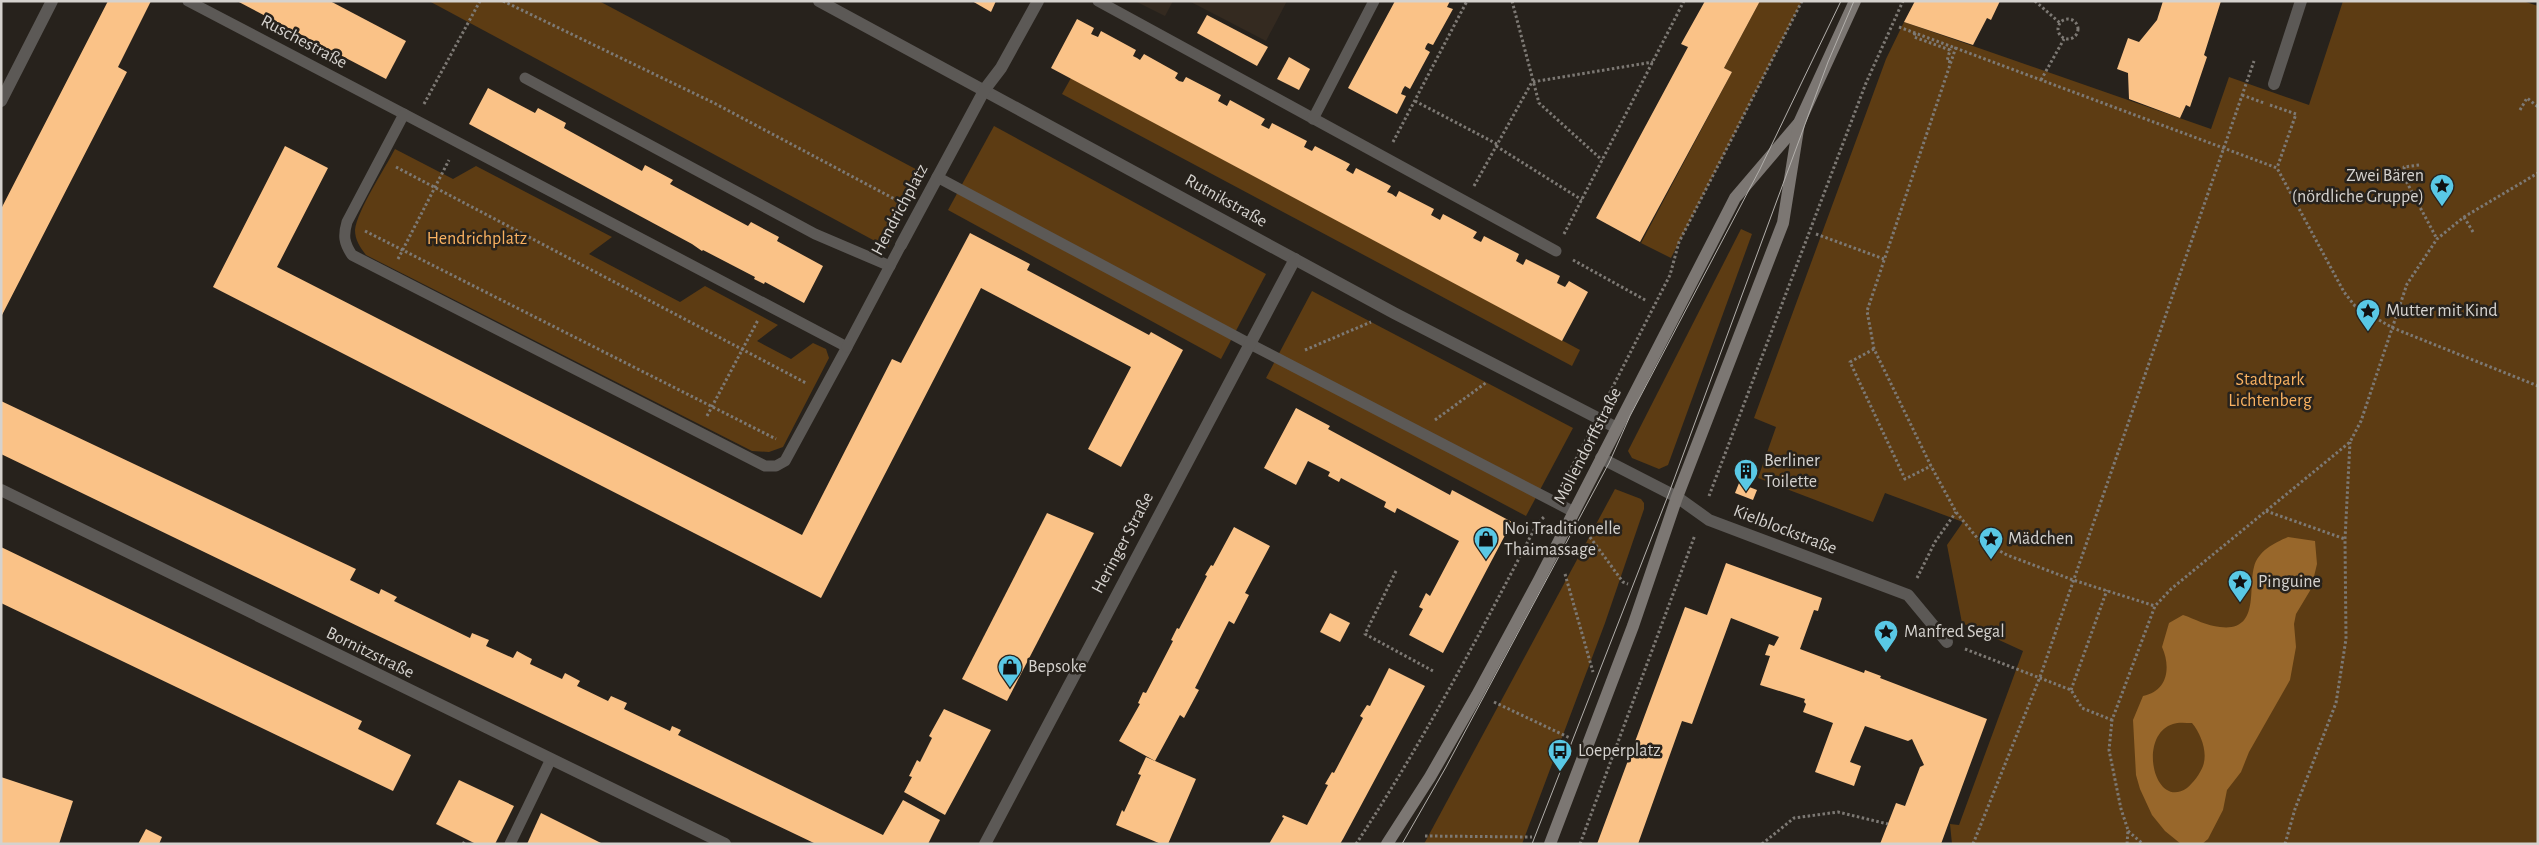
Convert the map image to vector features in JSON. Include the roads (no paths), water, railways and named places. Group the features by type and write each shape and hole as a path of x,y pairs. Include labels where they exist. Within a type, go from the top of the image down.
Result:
{"main road":[{"name":"Möllendorffstraße","path":"1552,841 1677,498 1783,223 1799,123 1855,1"},
{"name":"Möllendorffstraße","path":"1387,844 1430,777 1477,694 1574,512 1735,198 1799,123"}],"street":[{"path":"1,101 52,1"},
{"name":"Rutnikstraße","path":"820,1 1394,313 1617,428"},
{"name":"Hendrichplatz","path":"901,245 985,89 1001,68 1038,1"},
{"path":"2274,84 2301,1"},
{"name":"Heringer Straße","path":"985,844 1295,259"},
{"name":"Kielblockstraße","path":"1601,458 1677,498 1709,520 1908,595 1947,642"},
{"name":"Bornitzstraße","path":"1,490 725,844"}],"lane":[{"name":"Ruschestraße","path":"188,1 404,114"},
{"path":"1098,1 1556,251"},
{"path":"1313,119 1374,1"},
{"path":"524,78 815,234 890,266"},
{"path":"404,114 847,347"},
{"name":"Hendrichplatz","path":"404,114 347,222 343,235 346,247 352,255 765,466 776,466 785,461 901,245"},
{"path":"937,177 1250,344 1574,512"},
{"path":"510,844 552,760"}],"tram line":[{"path":"1402,844 1446,767 1609,463 1630,416 1760,169 1841,1"},
{"path":"1532,844 1669,493 1828,62 1854,1"}],"place":[{"name":"Zwei Bären (nördliche Gruppe)","path":"2442,207"},
{"name":"Mutter mit Kind","path":"2368,332"},
{"name":"Berliner Toilette","path":"1746,492"},
{"name":"Noi Traditionelle Thaimassage","path":"1486,560"},
{"name":"Mädchen","path":"1991,560"},
{"name":"Pinguine","path":"2240,603"},
{"name":"Manfred Segal","path":"1886,653"},
{"name":"Bepsoke","path":"1010,688"},
{"name":"Loeperplatz","path":"1560,772"}],"park label":[{"name":"Stadtpark Lichtenberg","path":"2270,390"}]}
